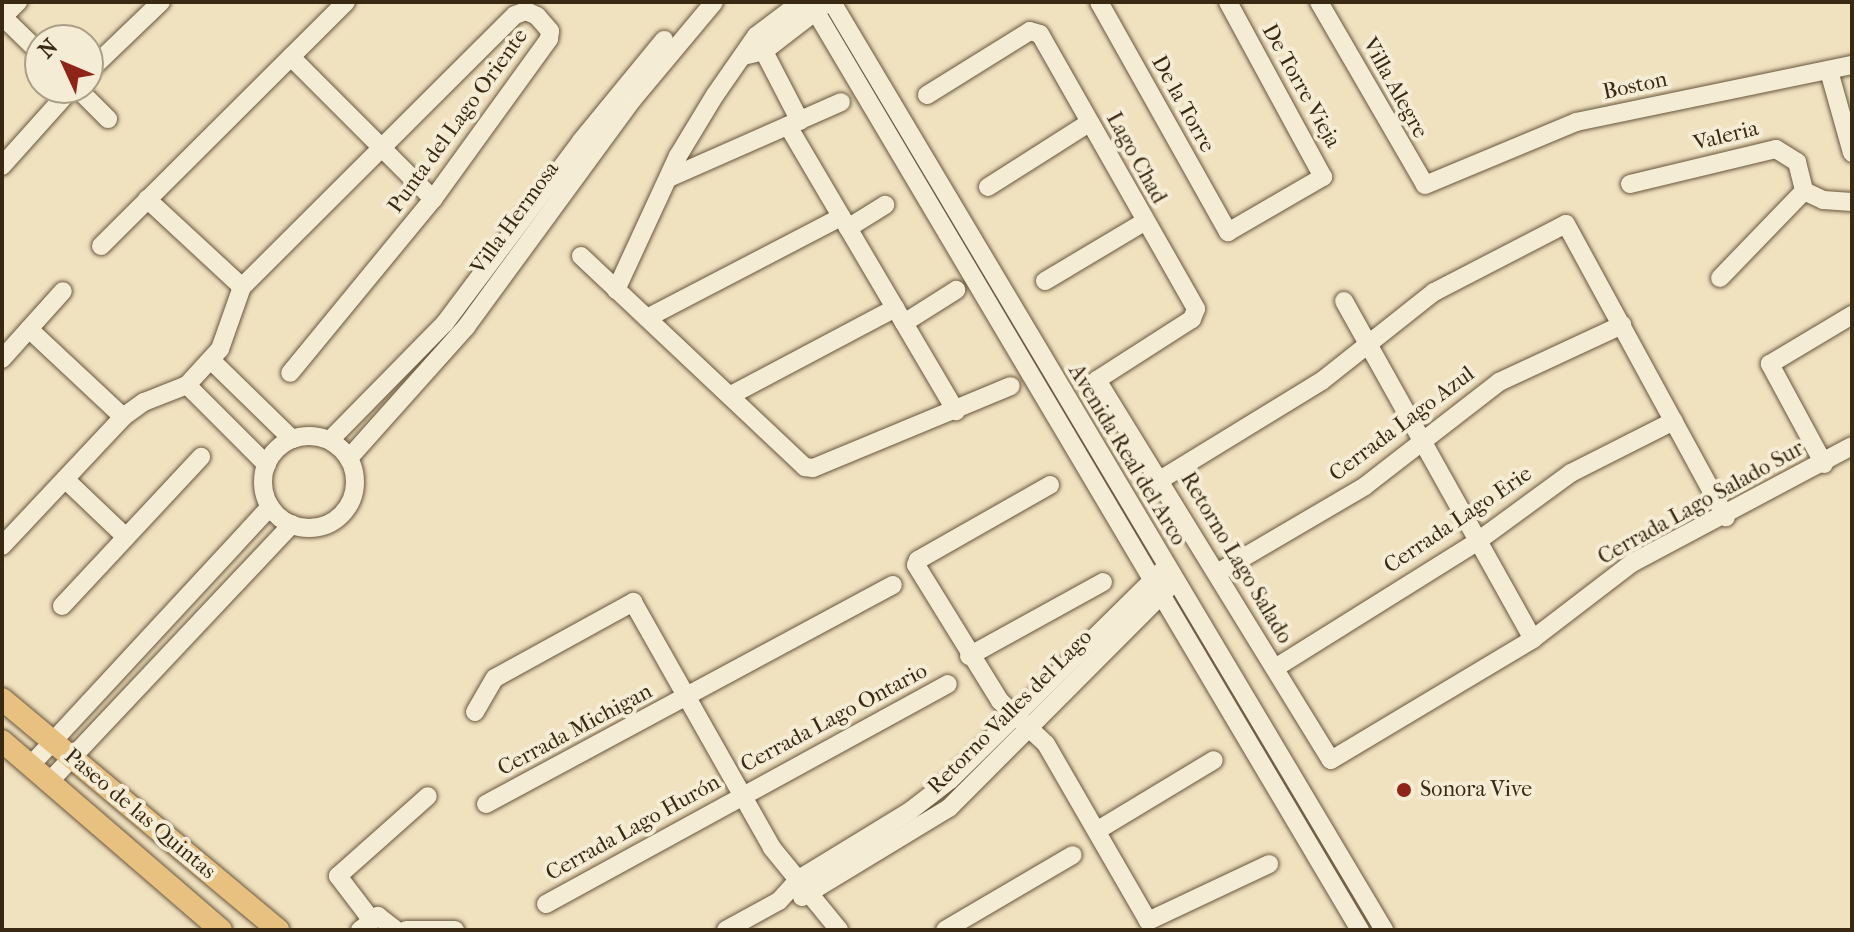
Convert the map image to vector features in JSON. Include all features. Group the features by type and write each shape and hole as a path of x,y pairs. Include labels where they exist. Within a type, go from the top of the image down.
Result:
{"main road":[{"name":"Paseo de las Quintas","path":"2,699 278,930"},
{"name":"Paseo de las Quintas","path":"2,741 221,930"}],"street":[{"path":"18,2 2,17 24,38"},
{"path":"104,57 161,2"},
{"path":"101,246 346,2"},
{"name":"Villa Hermosa","path":"330,440 445,323 581,141 698,2"},
{"name":"Villa Hermosa","path":"349,458 466,327 650,76 714,2"},
{"name":"De la Torre","path":"1099,2 1225,229"},
{"name":"De Torre Vieja","path":"1225,229 1230,231 1323,177 1228,2"},
{"name":"Villa Alegre","path":"1319,2 1420,182 1438,183"},
{"path":"616,290 692,130 743,56 817,4"},
{"name":"Avenida Real del Arco","path":"817,4 1101,456 1164,580 1360,930"},
{"name":"Punta del Lago Oriente","path":"212,361 242,287 515,15 526,11 546,23 549,39 433,199 290,373"},
{"name":"Lago Chad","path":"927,95 1034,31 1089,123 1196,313 1099,374 1097,380"},
{"path":"760,44 794,124 845,223 956,411"},
{"path":"291,57 433,199"},
{"name":"Boston","path":"1438,183 1576,122 1852,65"},
{"path":"1829,71 1852,153"},
{"path":"669,178 841,102"},
{"path":"2,166 60,104"},
{"path":"92,104 108,119"},
{"path":"988,187 1089,123"},
{"name":"Valeria","path":"1630,184 1776,149 1797,162 1804,191"},
{"name":"Avenida Real del Arco","path":"933,190 1083,465 1164,580 1384,930"},
{"path":"1720,278 1804,191 1823,200 1852,202"},
{"path":"147,199 242,287"},
{"path":"647,318 885,205"},
{"path":"1045,281 1144,222"},
{"path":"1160,480 1323,380 1434,292 1563,224 1571,227 1726,517"},
{"path":"581,256 800,463 813,468 1011,386"},
{"path":"731,395 956,290"},
{"path":"2,359 63,291"},
{"path":"1344,301 1533,639"},
{"path":"1824,464 1770,365 1852,315"},
{"name":"Cerrada Lago Azul","path":"1217,573 1365,486 1499,382 1622,325"},
{"path":"29,329 123,417"},
{"path":"2,546 123,417 144,402 187,385 212,361 292,439"},
{"name":"Retorno Lago Salado","path":"1097,380 1333,760"},
{"path":"187,385 267,465"},
{"path":"1070,442 1119,416"},
{"name":"Cerrada Lago Erie","path":"1275,668 1478,541 1571,473 1674,421"},
{"path":"311,436 330,440 349,458 355,488 341,516 322,526 292,524 270,507 263,486 267,465 292,439 311,436"},
{"path":"1083,465 1134,440"},
{"name":"Cerrada Lago Salado Sur","path":"1333,760 1533,639 1623,569 1726,517 1852,446"},
{"path":"62,606 201,457"},
{"path":"65,479 126,537"},
{"path":"1050,485 918,560 916,565 969,656 1024,722 1098,830 1151,922 1269,864"},
{"path":"49,782 63,749 270,507"},
{"path":"31,765 63,749 292,524"},
{"name":"Retorno Valles del Lago","path":"779,901 812,895 937,818 1024,722 1164,580"},
{"path":"969,656 1103,582"},
{"name":"Cerrada Michigan","path":"486,804 893,585"},
{"path":"475,712 495,678 630,601 772,848 839,930"},
{"name":"Cerrada Lago Ontario","path":"743,794 948,684"},
{"name":"Retorno Valles del Lago","path":"779,901 799,879 910,811 1024,722"},
{"path":"1098,830 1214,760"},
{"name":"Cerrada Lago Hurón","path":"546,904 743,794"},
{"path":"396,930 387,918 365,924 338,875 428,796"},
{"path":"945,930 1073,855"},
{"path":"1343,901 1361,891"},
{"path":"726,930 779,901"},
{"path":"406,930 455,930"}],"place":[{"name":"Sonora Vive","path":"1404,790"}]}
